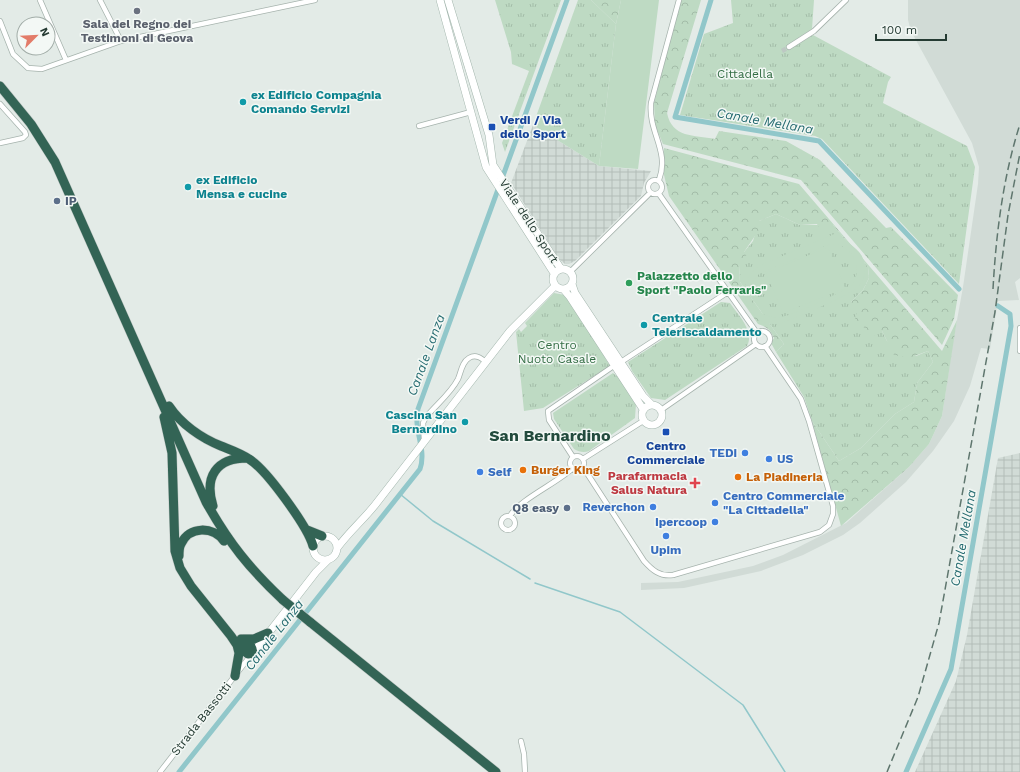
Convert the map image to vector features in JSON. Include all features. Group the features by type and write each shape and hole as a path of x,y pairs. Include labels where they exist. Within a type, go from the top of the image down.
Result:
{"highway":[{"path":"0,86 31,124 55,162 206,502 234,547 258,576 283,600 496,772"},
{"path":"138,348 150,364 167,403 174,414 195,432 248,458 259,466 304,527 309,532 322,536"},
{"path":"138,348 142,367 160,408 170,439 173,532 175,551 180,568 200,597 231,636 239,642 248,643 252,648 253,653"},
{"path":"248,458 236,458 219,465 213,473 210,485 210,497 215,511 258,576"},
{"path":"304,527 314,551"},
{"path":"180,568 179,556 181,544 186,536 194,532 205,530 216,532 240,563 251,574 258,576"},
{"path":"239,642 254,639 268,633"},
{"path":"235,676 239,653 239,642"}],"street":[{"path":"40,0 66,60"},
{"path":"100,0 121,42"},
{"path":"0,21 13,54 28,68 42,69 121,42 315,0"},
{"name":"Viale dello Sport","path":"440,0 484,161 495,180 505,189 561,269"},
{"name":"Viale dello Sport","path":"448,0 470,69 487,130 492,160 505,189 554,273"},
{"path":"660,194 663,188 658,180 663,161 662,153 652,126 650,115 651,103 679,0"},
{"path":"789,47 814,31 846,0"},
{"path":"460,72 470,69"},
{"path":"0,104 26,135 24,138 0,143"},
{"path":"419,126 471,112"},
{"path":"477,133 487,130"},
{"path":"658,180 654,180 649,183 648,188 650,192 655,195 660,194"},
{"path":"570,272 650,192"},
{"path":"660,194 757,333"},
{"path":"643,409 618,364 575,293 572,284 573,278 570,272 561,269 554,273 552,280 555,286 564,290 618,364 643,396 651,404 657,405 661,410 662,417 657,424 650,425 643,421 641,415 643,409 651,404"},
{"path":"564,290 572,284"},
{"path":"314,551 321,560 328,560 335,555 347,533 361,521 375,505 510,331 555,286"},
{"path":"573,457 549,420 548,411 728,292"},
{"path":"1020,328 1020,351"},
{"path":"756,344 754,337 757,333 764,331 769,336 768,343 765,346"},
{"path":"583,459 583,468 648,566 653,571 668,576 789,542 826,528 833,514 833,506 809,422 800,399 765,346 756,344 661,410"},
{"path":"404,459 410,458 424,438 423,423 426,417 454,386 464,362 474,356 479,356 486,362"},
{"path":"583,459 643,421"},
{"path":"573,457 580,456 583,459"},
{"path":"573,457 570,463 573,468 579,470 583,468"},
{"path":"510,516 520,506 558,481 573,468"},
{"path":"333,539 347,533"},
{"path":"316,572 314,551 316,540 322,536 326,536 333,539 338,547"},
{"name":"Strada Bassotti","path":"160,772 316,572 328,560"},
{"path":"521,741 524,754 525,772"}],"shaded area":[{"path":"908,0 1020,0 1020,278 1015,282 1019,300 998,301 990,349 981,348 970,386 954,421 933,451 906,482 860,523 843,535 803,555 761,571 684,588 641,590 641,583 678,582 753,566 783,555 846,523 909,467 929,444 942,416 963,287 978,184 979,167 972,143 911,31 908,20"},
{"path":"533,125 599,166 651,171 644,183 641,196 575,261 569,264 565,264 559,259 511,183"},
{"path":"1020,453 1020,772 915,772 956,681 967,635 998,458"}],"green space":[{"path":"495,0 561,0 505,152 502,143 529,71 512,64 511,52"},
{"path":"578,0 591,0 616,24 599,166 533,125"},
{"path":"591,0 621,0 616,24"},
{"path":"621,0 659,0 638,169 599,166 616,24"},
{"path":"681,0 701,0 667,113 674,127 685,134 715,139 719,131 786,141 820,160 886,228 891,227 958,295 954,319 942,345 801,180 663,144 655,125 654,103"},
{"name":"Cittadella","path":"731,0 814,0 812,29 788,45 790,49 813,35 891,77 888,82 883,103 967,146 975,167 959,284 822,139 815,136 680,115 704,34 733,23"},
{"path":"664,148 799,184 942,351 957,320 942,416 929,444 909,467 841,526 812,421 839,461 861,448 895,414 914,402 917,383 933,362 928,351 909,358 894,355 882,331 873,336 855,319 857,312 851,302 863,290 869,278 868,267 833,225 821,232 817,224 800,225 776,214 759,221 759,230 744,252 747,257 746,263 739,265 740,282 784,344 776,352 771,343 774,338 770,330 758,324 669,196 664,175"},
{"path":"776,214 800,225 833,225 868,267 869,278 863,290 851,302 882,331 887,341 916,356 928,351 933,362 917,383 914,402 895,414 861,448 839,461 812,421 804,397 776,352 784,344 740,282 739,265 744,252 753,241 759,221"},
{"path":"839,232 842,237 862,256 865,270 861,284 853,291 804,314 775,324 760,320 754,315 746,301 745,285 754,270 761,265","holes":["830,244 845,247 854,258 857,272 855,280 851,286 816,304 786,316 771,317 762,313 755,307 751,299 750,289 754,279 759,274"]},
{"path":"828,247 845,288 783,313 766,273"},
{"name":"Centro Nuoto Casale","path":"554,293 565,295 606,357 605,358 610,366 543,408 524,411 516,332 519,329 521,332 527,326 525,323"},
{"path":"721,302 730,303 744,323 749,335 747,346 665,400 651,398 632,371 628,362"},
{"path":"613,373 620,379 636,404 635,418 589,451 583,452 576,450 554,419 553,413"}],"waterway":[{"name":"Canale Lanza","path":"179,772 420,469 422,454 417,425 418,409 567,0"},
{"name":"Canale Mellana","path":"711,0 675,117 819,141 959,289"},
{"name":"Canale Mellana","path":"906,772 951,669 1011,326 1010,314 998,306"},
{"path":"400,494 433,521 530,579"},
{"path":"535,583 620,612 743,705 785,772"}],"tunnel":[{"path":"782,51 789,47"}],"railway":[{"path":"993,289 1001,206 1009,164 1020,124"},
{"path":"887,772 918,697 939,623 995,312 1008,215 1020,153"}],"place":[{"name":"Sala del Regno dei Testimoni di Geova","path":"137,11"},
{"name":"ex Edificio Compagnia Comando Servizi","path":"243,102"},
{"name":"Verdi / Via dello Sport","path":"492,127"},
{"name":"ex Edificio Mensa e cucine","path":"188,187"},
{"name":"IP","path":"57,201"},
{"name":"Palazzetto dello Sport \"Paolo Ferraris\"","path":"629,283"},
{"name":"Centrale Teleriscaldamento","path":"644,325"},
{"name":"Cascina San Bernardino","path":"465,422"},
{"name":"Centro Commerciale","path":"666,432"},
{"name":"TEDi","path":"745,453"},
{"name":"US","path":"769,459"},
{"name":"Burger King","path":"523,470"},
{"name":"Self","path":"480,472"},
{"name":"La Piadineria","path":"738,477"},
{"name":"Parafarmacia Salus Natura","path":"695,483"},
{"name":"Centro Commerciale \"La Cittadella\"","path":"715,503"},
{"name":"Reverchon","path":"653,507"},
{"name":"Q8 easy","path":"567,508"},
{"name":"Ipercoop","path":"715,522"},
{"name":"Upim","path":"666,536"}],"district":[{"name":"San Bernardino","path":"550,435"}]}
